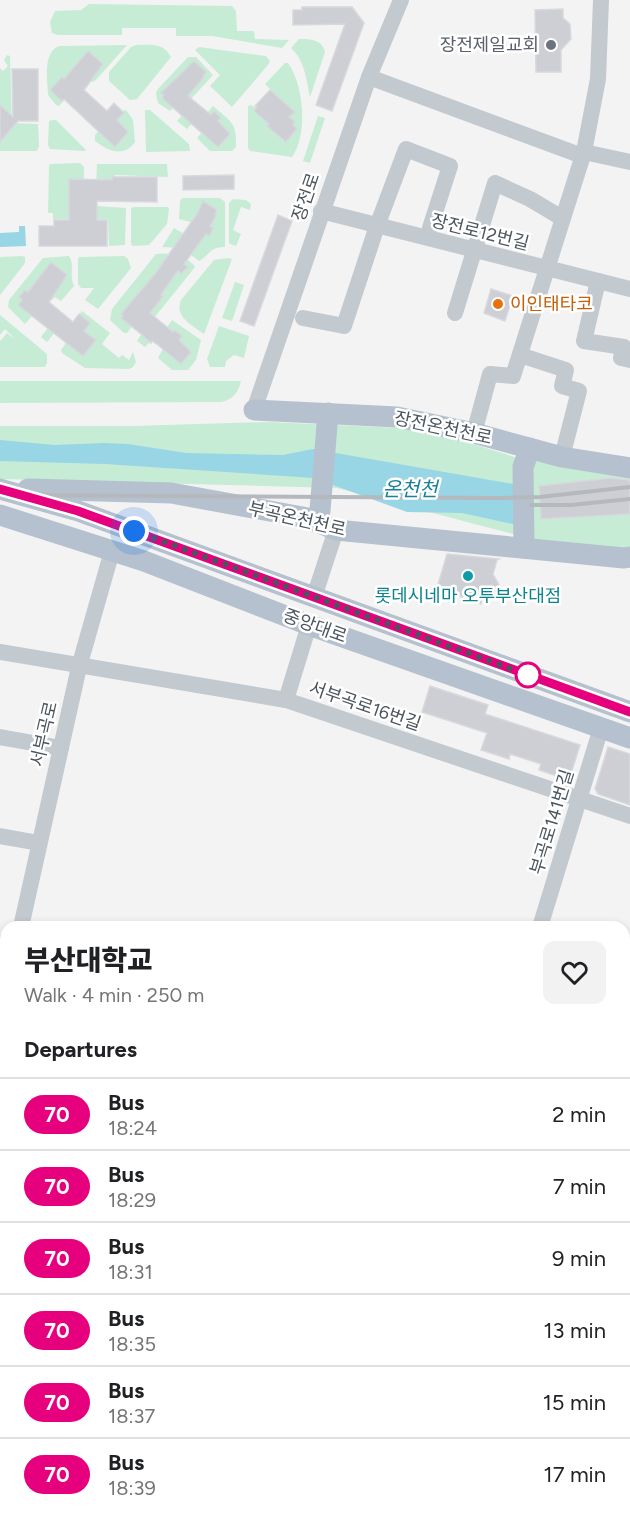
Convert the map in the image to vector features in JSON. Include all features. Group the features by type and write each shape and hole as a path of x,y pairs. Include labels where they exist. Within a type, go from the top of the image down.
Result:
{"main road":[{"name":"장전온천천로","path":"254,410 328,419 397,417 474,433 526,458 562,457 629,462"},
{"path":"325,523 328,419"},
{"path":"524,543 526,458"},
{"name":"부곡온천천로","path":"0,489 171,494 325,523 524,543 630,557"},
{"name":"중앙대로","path":"0,489 78,511 630,712"},
{"name":"중앙대로","path":"0,515 144,561 309,625 630,738"}],"street":[{"name":"장전로","path":"254,410 369,77 401,0"},
{"path":"474,433 490,374 513,376 584,152 598,79 601,0"},
{"path":"369,77 577,154 584,152 630,162"},
{"path":"303,318 344,326 377,225 406,149 450,166 430,228"},
{"path":"456,313 495,183 530,199 562,218"},
{"name":"장전로12번길","path":"321,211 630,289"},
{"path":"598,281 584,341 624,347 621,358 630,360"},
{"path":"520,356 566,370 562,386 579,391 562,457"},
{"path":"314,597 325,523"},
{"name":"서부곡로","path":"22,921 79,667 112,551"},
{"path":"286,700 309,625"},
{"name":"서부곡로16번길","path":"0,652 286,700 630,816"},
{"name":"부곡로141번길","path":"542,921 601,728"},
{"path":"0,737 61,748"},
{"path":"0,836 39,843"}],"green space":[{"path":"89,4 232,6 236,11 237,31 254,31 255,39 289,40 282,48 212,36 176,36 176,28 122,28 122,35 58,35 52,33 50,22 55,11 81,10"},
{"path":"299,39 318,42 325,52 310,97 302,64 291,48"},
{"path":"127,45 96,80 92,82 86,76 59,106 48,95 48,61 50,54 59,46"},
{"path":"136,45 160,47 171,57 137,99 130,100 109,81 109,72 131,47"},
{"path":"199,47 266,56 270,61 232,107 210,86 220,75 195,50"},
{"path":"7,55 10,56 12,123 38,124 39,146 37,151 0,151 0,68 3,71 8,66 4,60"},
{"path":"188,57 196,57 213,75 190,100 205,115 213,106 232,123 236,147 232,151 210,151 197,138 206,128 196,119 187,129 177,121 185,112 177,104 170,111 158,103 157,90"},
{"path":"285,63 288,63 293,72 301,97 302,123 297,148 292,157 250,151 248,148 248,106 251,105 257,109 272,91 265,84"},
{"path":"126,110 133,120 135,142 131,147 121,151 110,150 95,141 95,135 116,112"},
{"path":"145,110 150,110 189,144 190,151 146,152"},
{"path":"318,116 325,118 310,163 303,161"},
{"path":"56,120 86,150 50,149 48,145 49,121"},
{"path":"80,163 84,167 83,205 126,208 125,245 109,246 108,219 53,219 53,213 48,213 49,165"},
{"path":"97,164 167,164 168,177 115,175 114,188 96,186"},
{"path":"183,198 220,198 225,202 225,247 213,250 199,261 182,248 162,247 174,228 186,235 194,223 179,219 180,200"},
{"path":"233,199 246,200 251,204 250,210 241,207 233,230 241,234 236,246 229,242 229,203"},
{"path":"133,207 168,207 169,209 167,224 149,245 133,246 131,244 131,209"},
{"path":"156,254 177,255 195,267 150,323 163,333 172,320 201,340 196,360 188,370 172,370 158,358 164,347 153,339 145,347 137,341 144,330 135,322 127,333 124,333 110,320 112,309"},
{"path":"69,256 72,263 74,286 61,301 55,297 47,304 70,325 82,311 110,333 102,344 119,358 122,355 129,360 133,352 136,362 133,367 129,369 85,368 62,353 61,350 68,340 56,331 47,342 41,337 50,325 36,311 25,324 8,307 9,300 43,258"},
{"path":"124,256 128,259 131,268 98,309 85,300 94,288 81,288 78,284 79,257"},
{"path":"0,257 25,257 25,263 0,295"},
{"path":"232,259 204,334 185,320 179,306 181,300 214,260"},
{"path":"235,282 244,285 232,321 222,318"},
{"path":"0,315 47,354 45,367 0,367 0,341 7,333 16,340 5,329 0,335"},
{"path":"219,326 249,336 244,358 234,355 226,361 225,367 210,367 207,359"},
{"path":"0,381 241,381 235,394 222,402 0,403"},
{"path":"267,422 425,429 518,458 630,468 630,547 616,550 540,541 337,488 0,479 0,426 132,426"}],"water":[{"path":"19,226 25,226 26,246 0,247 0,233 19,232"},
{"name":"온천천","path":"0,440 55,445 128,444 186,453 283,455 313,449 519,485 517,525 462,513 407,512 314,478 105,464 0,461"}],"building":[{"path":"302,7 352,7 364,23 332,111 316,105 345,24 293,25 293,10 302,10"},
{"name":"장전제일교회","path":"563,9 563,18 570,24 571,39 561,50 561,72 536,72 535,10"},
{"path":"88,51 103,64 84,90 107,111 114,103 124,113 117,120 128,132 115,147 64,99 62,101 50,90 62,77 64,79"},
{"path":"194,61 206,72 188,96 211,115 214,111 221,118 218,121 230,134 218,147 162,98 164,95 161,93"},
{"path":"12,69 38,69 38,121 18,121 0,142 0,105 13,117"},
{"path":"270,90 295,112 289,117 295,122 293,125 297,129 286,142 254,111 257,107 255,106"},
{"path":"234,175 234,189 183,190 183,176"},
{"path":"112,177 157,177 157,202 97,201 97,220 107,220 107,246 39,246 39,226 54,226 54,220 69,220 69,179 112,180"},
{"path":"203,201 217,210 210,226 213,228 209,236 206,234 184,264 188,267 181,274 178,271 150,313 173,332 174,330 182,336 179,340 191,352 181,364 121,318 123,316 121,314 155,274 197,214"},
{"path":"278,215 292,221 254,326 240,321"},
{"path":"51,262 67,275 49,302 73,322 79,314 90,323 84,331 96,340 83,356 18,305 22,300 19,297 25,290 28,292"},
{"name":"이인태타코","path":"491,289 513,296 505,321 484,313"},
{"path":"610,478 630,480 630,514 541,519 539,486"},
{"name":"롯데시네마 오투부산대점","path":"447,554 499,559 493,574 499,585 498,594 495,597 482,598 481,604 437,588"},
{"path":"430,686 488,705 485,714 580,745 569,780 539,770 541,764 510,754 509,759 481,750 487,733 422,712"},
{"path":"608,747 630,754 630,805 598,794 595,789"}],"railway":[{"path":"0,495 497,498 540,497 630,487"},
{"path":"531,505 571,505 630,499"}],"bus line":[{"name":"70","path":"0,489 78,511 630,712"}],"place":[{"name":"장전제일교회","path":"551,45"},
{"name":"이인태타코","path":"498,304"},
{"name":"롯데시네마 오투부산대점","path":"468,576"}],"route":[{"path":"134,531 539,679 528,675"}]}
